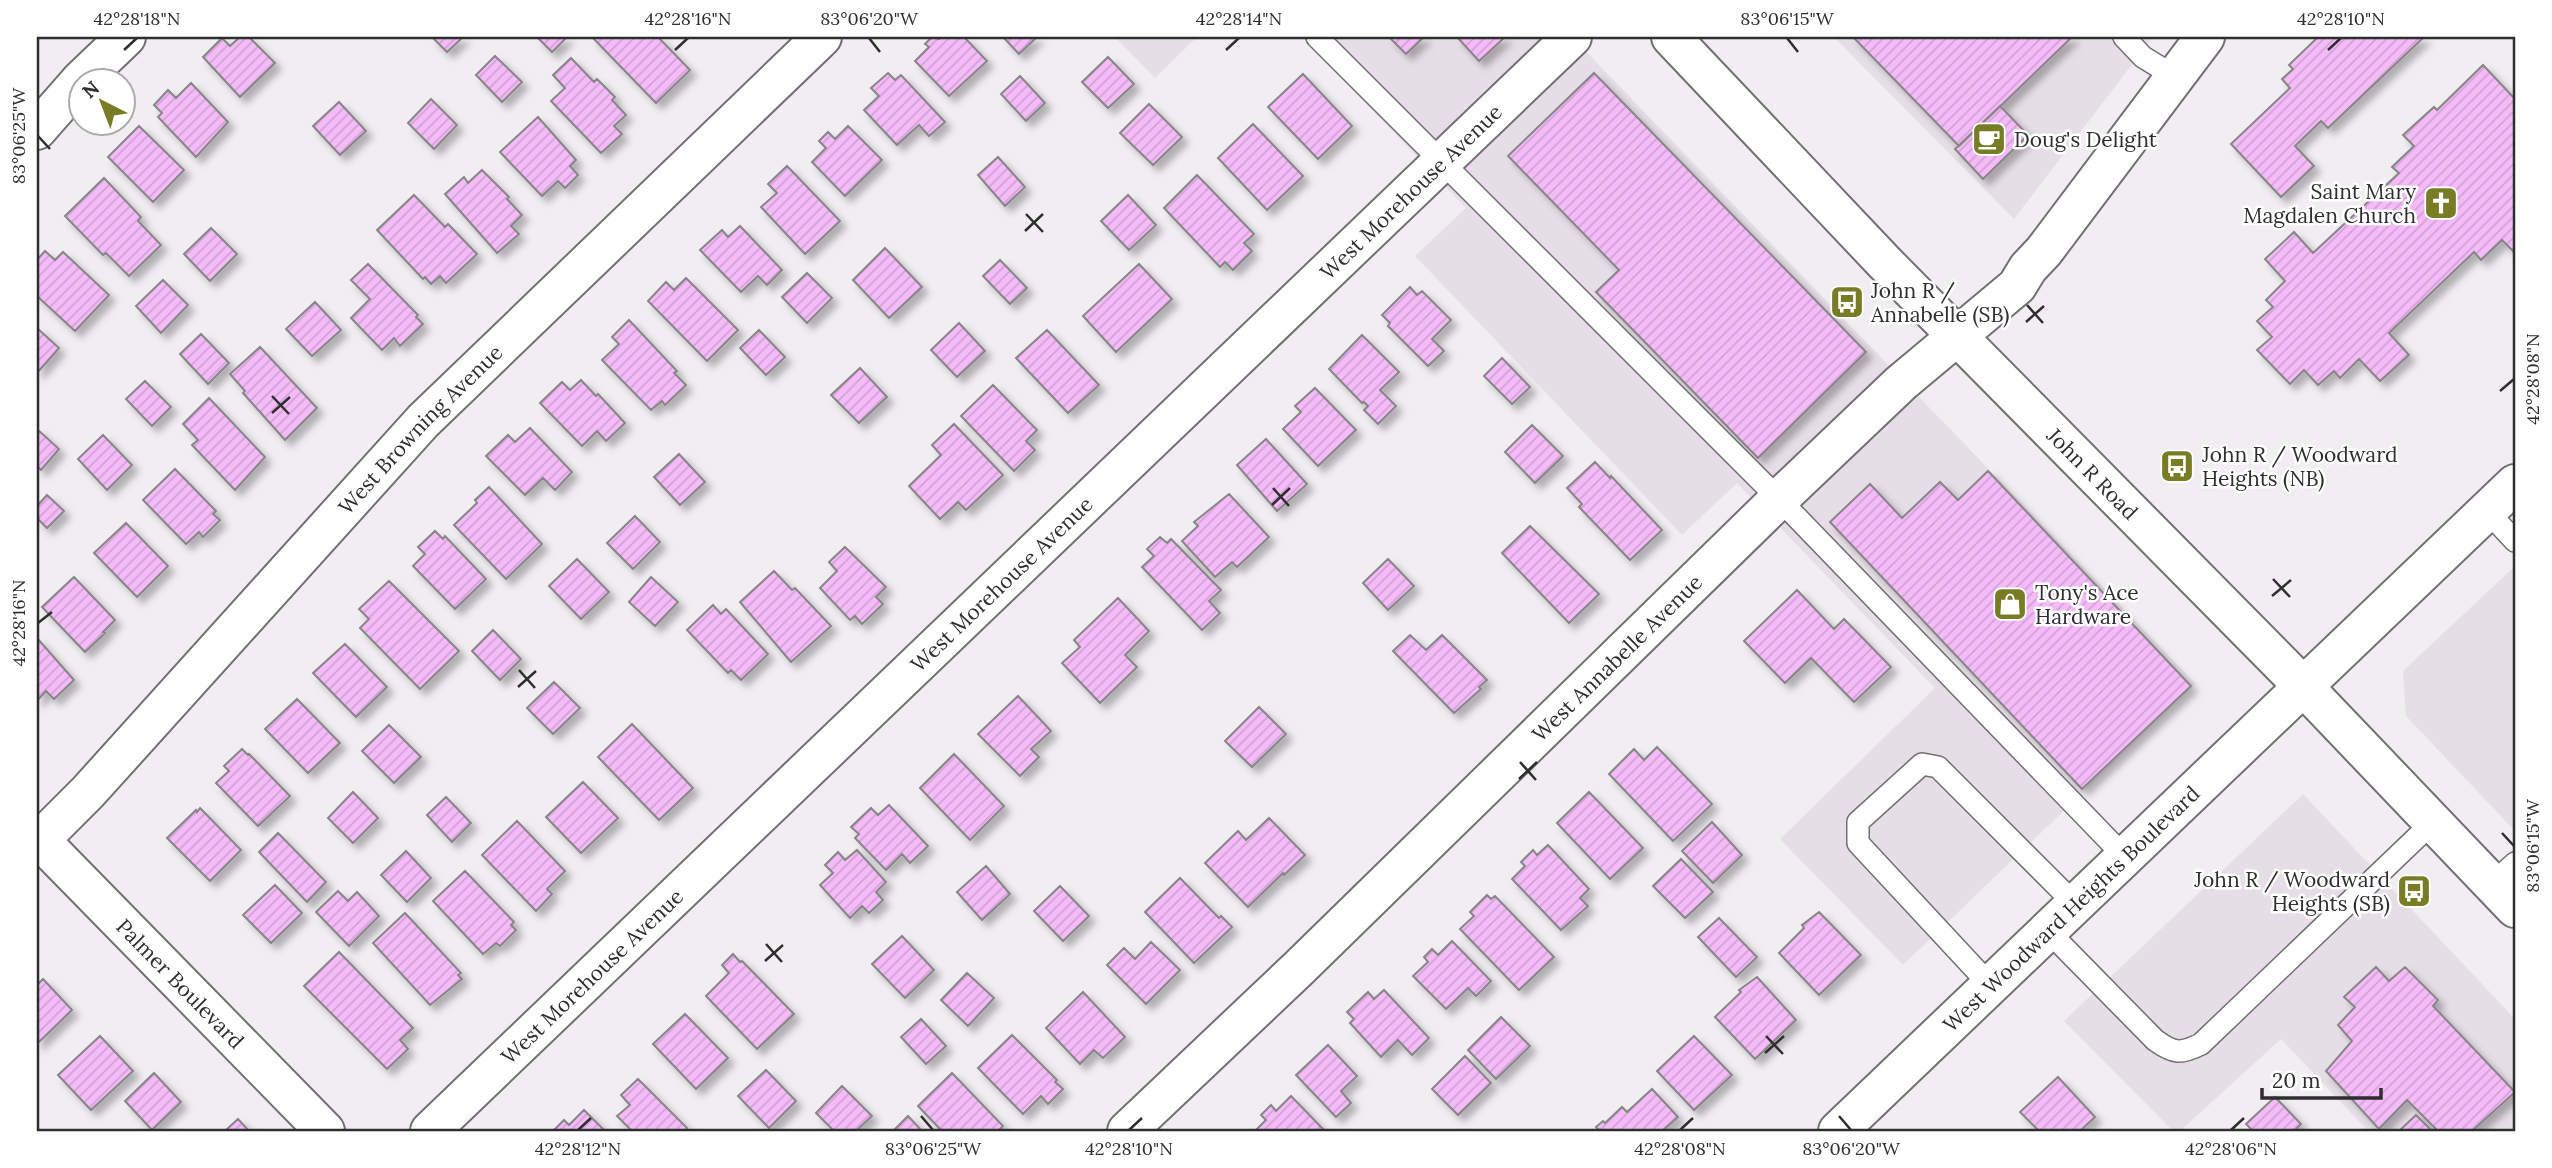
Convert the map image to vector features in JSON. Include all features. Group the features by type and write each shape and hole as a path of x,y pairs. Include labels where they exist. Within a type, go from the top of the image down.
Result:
{"street":[{"path":"96,66 126,37"},
{"name":"West Browning Avenue","path":"38,840 88,792 451,392 822,37"},
{"name":"West Morehouse Avenue","path":"430,1131 1572,37"},
{"name":"John R Road","path":"1671,37 1885,263 2302,685 2433,822 2507,885"},
{"name":"West Annabelle Avenue","path":"1127,1131 1299,968 1889,394 2017,286 2205,37"},
{"path":"37,130 66,98"},
{"name":"West Woodward Heights Boulevard","path":"1838,1131 2515,484"},
{"name":"Palmer Boulevard","path":"38,840 324,1131"}],"lane":[{"path":"1317,37 1779,499 2124,856"},
{"path":"2124,37 2143,57 2174,76"},
{"path":"2487,511 2515,541"},
{"path":"1990,985 1858,842 1858,822 1922,764 1938,766 2075,904"},
{"path":"2047,930 2155,1040 2167,1049 2184,1052 2201,1044 2433,822"}],"shaded area":[{"path":"1115,37 1197,37 1155,78"},
{"path":"1302,37 1572,37 2196,684 1903,965 1780,839 1935,688 1737,483 1682,535 1415,256 1466,208"},
{"path":"1834,37 2153,37 2014,219"},
{"path":"2515,566 2515,831 2406,716 2403,671"},
{"path":"2303,794 2515,1019 2515,1131 2368,1131 2281,1039 2180,1131 2173,1131 2064,1021"}],"building":[{"path":"240,37 249,37 275,63 240,97 203,57 222,38 230,46"},
{"path":"432,37 463,37 447,52"},
{"path":"537,37 567,37 552,52"},
{"path":"592,37 658,37 690,70 656,103"},
{"path":"932,37 964,37 987,61 949,96 915,61 929,47 925,44"},
{"path":"1003,37 1037,37 1019,54"},
{"path":"1389,37 1424,37 1406,54"},
{"path":"1457,37 1505,37 1479,61"},
{"path":"1853,37 2072,37 1959,146"},
{"path":"2318,37 2424,37 2328,128 2321,121 2295,146 2314,166 2281,197 2231,144 2290,88 2282,79 2293,69 2289,65"},
{"path":"495,56 522,82 502,102 476,75"},
{"path":"1108,57 1134,84 1108,108 1082,82"},
{"path":"571,58 594,82 597,79 615,97 612,100 626,115 614,126 622,134 601,153 551,101 565,88 553,75"},
{"name":"Saint Mary Magdalen Church","path":"2483,65 2515,99 2515,249 2513,251 2502,240 2481,260 2474,252 2389,333 2409,355 2380,381 2359,359 2340,378 2334,371 2318,385 2304,370 2290,384 2257,350 2272,337 2257,321 2273,307 2266,300 2285,281 2265,259 2294,232 2313,253 2399,173 2392,167 2414,146 2403,135 2434,107 2437,110"},
{"path":"888,73 895,80 901,75 945,122 929,136 919,125 897,145 864,110 879,96 871,88"},
{"path":"1594,73 1866,352 1758,458 1596,292 1619,270 1508,156"},
{"path":"1303,74 1352,126 1318,159 1268,107"},
{"path":"1020,76 1045,103 1026,121 1001,94"},
{"path":"191,83 228,122 196,157 158,117 162,113 154,105 168,90 176,98"},
{"path":"431,99 457,125 434,149 408,123"},
{"path":"339,102 366,131 340,155 313,126"},
{"path":"1149,104 1182,137 1153,165 1120,133"},
{"path":"2000,106 2028,135 1983,179 1955,149"},
{"path":"538,117 576,160 570,166 578,175 565,188 558,181 542,196 500,152"},
{"path":"1253,124 1303,176 1267,210 1218,158"},
{"path":"139,126 184,170 153,202 108,157 129,136 136,136"},
{"path":"848,126 882,160 845,196 812,162 826,148 819,141 828,132 835,139"},
{"path":"998,157 1025,187 1005,206 978,175"},
{"path":"787,166 840,221 805,254 761,207 777,193 768,184"},
{"path":"482,170 509,197 507,199 522,215 511,226 519,234 497,253 445,194 464,177 468,183"},
{"path":"1197,175 1254,234 1244,243 1252,251 1233,270 1225,262 1220,267 1164,208"},
{"path":"104,178 141,217 138,221 161,245 129,276 106,253 103,255 65,216"},
{"path":"414,195 445,227 448,224 477,254 446,283 440,276 431,284 425,277 423,279 377,230"},
{"path":"1128,195 1156,225 1129,250 1101,221"},
{"path":"740,226 782,270 767,285 758,276 741,292 700,250 722,230 728,237"},
{"path":"211,228 237,254 210,281 184,254"},
{"path":"885,248 922,287 889,318 853,280"},
{"path":"45,251 55,260 63,252 109,295 75,331 37,296 37,260"},
{"path":"1000,260 1027,288 1010,304 983,276"},
{"path":"368,264 418,315 416,317 423,324 400,346 394,338 382,350 351,318 370,299 351,280"},
{"path":"1139,264 1172,299 1116,352 1083,316"},
{"path":"807,273 832,298 807,323 782,297"},
{"path":"686,278 738,330 707,361 648,301 666,282 674,290"},
{"path":"163,280 188,305 161,333 136,306"},
{"path":"1410,287 1417,295 1422,291 1451,320 1432,339 1444,351 1428,366 1388,326 1390,323 1382,315"},
{"path":"315,302 341,330 312,356 286,329"},
{"path":"629,320 677,371 674,373 686,385 665,405 662,401 651,410 602,360 619,344 612,337"},
{"path":"959,323 985,351 957,377 931,350"},
{"path":"37,328 59,348 37,373"},
{"path":"759,330 785,357 766,375 740,348"},
{"path":"1047,330 1099,385 1068,413 1016,358"},
{"path":"201,334 229,363 208,384 180,354"},
{"path":"1362,335 1399,372 1380,390 1396,406 1378,424 1364,410 1368,406 1329,369"},
{"path":"260,347 317,408 285,440 243,393 245,391 230,374"},
{"path":"1502,358 1530,387 1512,404 1484,376"},
{"path":"860,368 887,397 859,423 831,395"},
{"path":"581,380 625,423 606,441 597,431 582,446 540,403 562,382 570,390"},
{"path":"145,381 171,407 152,426 126,399"},
{"path":"993,385 1037,430 1026,441 1035,450 1014,471 961,416"},
{"path":"1315,388 1356,430 1318,466 1283,429 1301,412 1295,406"},
{"path":"209,398 265,457 235,490 192,445 198,440 183,424"},
{"path":"954,424 1003,475 966,510 958,502 940,519 909,486 941,455 932,445"},
{"path":"1532,425 1563,456 1535,483 1505,452"},
{"path":"530,428 572,472 555,490 543,478 525,495 486,456 508,435 515,442"},
{"path":"37,429 59,449 41,470 37,466"},
{"path":"103,435 132,465 107,490 78,459"},
{"path":"1266,439 1307,484 1277,511 1237,465"},
{"path":"679,454 705,482 680,505 654,477"},
{"path":"1595,462 1662,530 1630,560 1579,507 1582,504 1567,488"},
{"path":"175,469 216,511 213,514 220,520 203,537 199,532 186,544 143,500"},
{"name":"Tony's Ace Hardware","path":"1988,471 2191,686 2082,789 1830,522 1870,484 1902,518 1940,482 1958,500"},
{"path":"489,487 542,544 506,579 454,525"},
{"path":"1229,494 1269,537 1237,567 1232,562 1215,577 1182,541 1198,526 1194,522"},
{"path":"47,495 64,511 47,528 37,518 37,506"},
{"path":"635,516 660,542 633,569 607,543"},
{"path":"126,523 168,566 137,597 94,553"},
{"path":"1530,526 1599,594 1569,623 1502,553"},
{"path":"435,531 443,539 445,536 486,579 455,609 413,566 425,554 418,547"},
{"path":"1160,537 1167,543 1171,539 1221,590 1209,601 1220,613 1202,630 1142,567 1154,556 1147,549"},
{"path":"845,547 886,587 876,597 883,604 862,624 855,616 850,620 820,588 837,571 829,562"},
{"path":"577,559 609,592 581,619 549,586"},
{"path":"1388,559 1414,586 1388,610 1363,583"},
{"path":"774,571 792,590 795,588 831,626 791,662 740,602"},
{"path":"74,577 115,620 85,652 42,607"},
{"path":"651,577 678,602 655,626 629,602"},
{"path":"389,581 459,651 420,689 360,628 369,619 359,609"},
{"path":"1797,590 1834,629 1844,619 1891,667 1854,702 1811,658 1785,683 1744,641"},
{"path":"1118,598 1149,631 1125,655 1137,667 1100,703 1062,663 1080,647 1074,640"},
{"path":"713,605 721,614 726,609 768,654 741,680 731,670 728,673 687,630"},
{"path":"493,630 521,659 500,680 472,651"},
{"path":"1410,635 1426,650 1442,635 1487,680 1479,687 1481,689 1454,713 1393,651"},
{"path":"37,638 74,680 54,699 46,691 37,701"},
{"path":"345,644 387,687 356,717 313,673"},
{"path":"554,682 580,708 553,734 527,708"},
{"path":"1018,696 1051,731 1031,749 1039,757 1020,776 978,734"},
{"path":"297,699 340,743 308,773 265,729"},
{"path":"1259,707 1286,734 1252,767 1225,741"},
{"path":"632,724 693,788 659,820 598,757"},
{"path":"389,725 421,757 394,783 362,751"},
{"path":"1657,747 1712,804 1673,841 1609,774 1634,749 1644,760"},
{"path":"242,749 290,796 258,826 216,783 229,771 224,766"},
{"path":"954,754 1004,806 970,840 920,788"},
{"path":"583,782 618,818 581,853 546,817"},
{"path":"353,792 378,818 353,843 328,818"},
{"path":"1589,792 1643,848 1610,879 1557,823"},
{"path":"446,797 471,823 452,842 427,815"},
{"path":"889,805 928,846 910,863 902,854 886,870 855,838 859,834 851,827 871,808 878,815"},
{"path":"200,808 241,850 210,881 167,838"},
{"path":"1269,818 1305,855 1248,907 1205,863 1238,831 1246,840"},
{"path":"517,821 565,871 547,889 552,894 536,911 482,855"},
{"path":"1712,822 1742,855 1713,883 1682,851"},
{"path":"278,833 326,882 307,902 259,852"},
{"path":"1548,845 1589,889 1580,898 1588,906 1561,930 1512,879 1525,866 1521,862 1533,850 1537,855"},
{"path":"857,850 886,882 876,892 883,900 869,913 862,906 850,918 820,885 833,873 825,865 838,852 845,860"},
{"path":"406,851 431,878 407,902 381,875"},
{"path":"1681,859 1713,892 1685,918 1653,886"},
{"path":"986,866 1010,894 982,920 957,892"},
{"path":"465,871 514,922 511,925 516,930 500,946 496,943 483,954 433,901"},
{"path":"1180,878 1219,918 1221,916 1232,927 1194,963 1145,912"},
{"path":"275,885 302,913 271,943 243,915"},
{"path":"1060,886 1089,916 1063,941 1034,911"},
{"path":"338,891 348,901 357,892 379,916 349,946 316,912"},
{"path":"1487,895 1491,899 1495,896 1554,957 1519,990 1460,929 1474,916 1470,912"},
{"path":"1819,912 1861,955 1819,995 1779,953 1804,928 1802,925"},
{"path":"405,913 461,973 458,975 462,979 430,1005 373,943"},
{"path":"1719,918 1757,957 1736,977 1698,937"},
{"path":"902,936 934,970 905,998 872,964"},
{"path":"1452,941 1491,981 1476,996 1468,988 1446,1009 1413,976 1428,962 1424,957 1432,949 1438,955"},
{"path":"1151,942 1180,970 1146,1004 1107,965 1124,948 1135,959"},
{"path":"339,952 413,1028 400,1040 408,1049 387,1069 304,986"},
{"path":"733,954 794,1014 757,1049 706,996 729,973 722,965"},
{"path":"2376,967 2389,981 2405,967 2438,1000 2433,1006 2515,1092 2472,1131 2438,1131 2407,1100 2379,1129 2326,1071 2352,1041 2338,1025 2355,1007 2344,997"},
{"path":"967,973 994,998 968,1026 941,1000"},
{"path":"1757,977 1796,1020 1755,1059 1715,1017 1741,992 1739,990"},
{"path":"43,979 72,1010 37,1044 37,985"},
{"path":"1384,990 1429,1038 1412,1055 1398,1040 1381,1057 1350,1023 1354,1019 1347,1012 1368,992 1374,999"},
{"path":"1083,992 1125,1037 1103,1058 1094,1050 1080,1064 1046,1028"},
{"path":"685,1014 728,1058 696,1089 653,1044"},
{"path":"1501,1017 1530,1046 1496,1079 1468,1050"},
{"path":"921,1019 946,1046 926,1064 901,1037"},
{"path":"1012,1035 1063,1089 1048,1104 1041,1096 1023,1114 978,1068"},
{"path":"100,1036 133,1071 91,1110 58,1075"},
{"path":"1694,1036 1732,1075 1694,1110 1657,1071"},
{"path":"1328,1045 1357,1076 1341,1091 1351,1103 1336,1117 1296,1075"},
{"path":"1465,1056 1491,1083 1458,1115 1432,1089"},
{"path":"766,1070 796,1101 769,1128 738,1096"},
{"path":"154,1073 181,1102 152,1130 125,1101"},
{"path":"952,1073 1003,1126 998,1131 942,1131 918,1106"},
{"path":"2058,1077 2095,1117 2080,1131 2039,1131 2020,1112"},
{"path":"638,1079 687,1128 684,1131 632,1131 617,1116 630,1105 621,1095"},
{"path":"842,1086 872,1116 856,1131 834,1131 816,1113"},
{"path":"1652,1089 1678,1117 1662,1131 1596,1131 1596,1127 1603,1121 1605,1123 1622,1107 1627,1112"},
{"path":"1291,1096 1323,1129 1321,1131 1255,1131 1266,1120 1261,1115 1271,1105 1276,1111"},
{"path":"2275,1097 2301,1124 2294,1131 2253,1131 2246,1124"},
{"path":"584,1110 605,1131 554,1130 564,1120 569,1125"},
{"path":"2416,1115 2432,1131 2399,1131"},
{"path":"908,1116 922,1131 893,1131"},
{"path":"238,1119 249,1131 225,1131"}],"place":[{"name":"Doug's Delight","path":"1989,139"},
{"name":"Saint Mary Magdalen Church","path":"2441,203"},
{"name":"John R / Annabelle (SB)","path":"1847,302"},
{"name":"John R / Woodward Heights (NB)","path":"2177,466"},
{"name":"Tony's Ace Hardware","path":"2010,604"},
{"name":"John R / Woodward Heights (SB)","path":"2414,891"}]}
